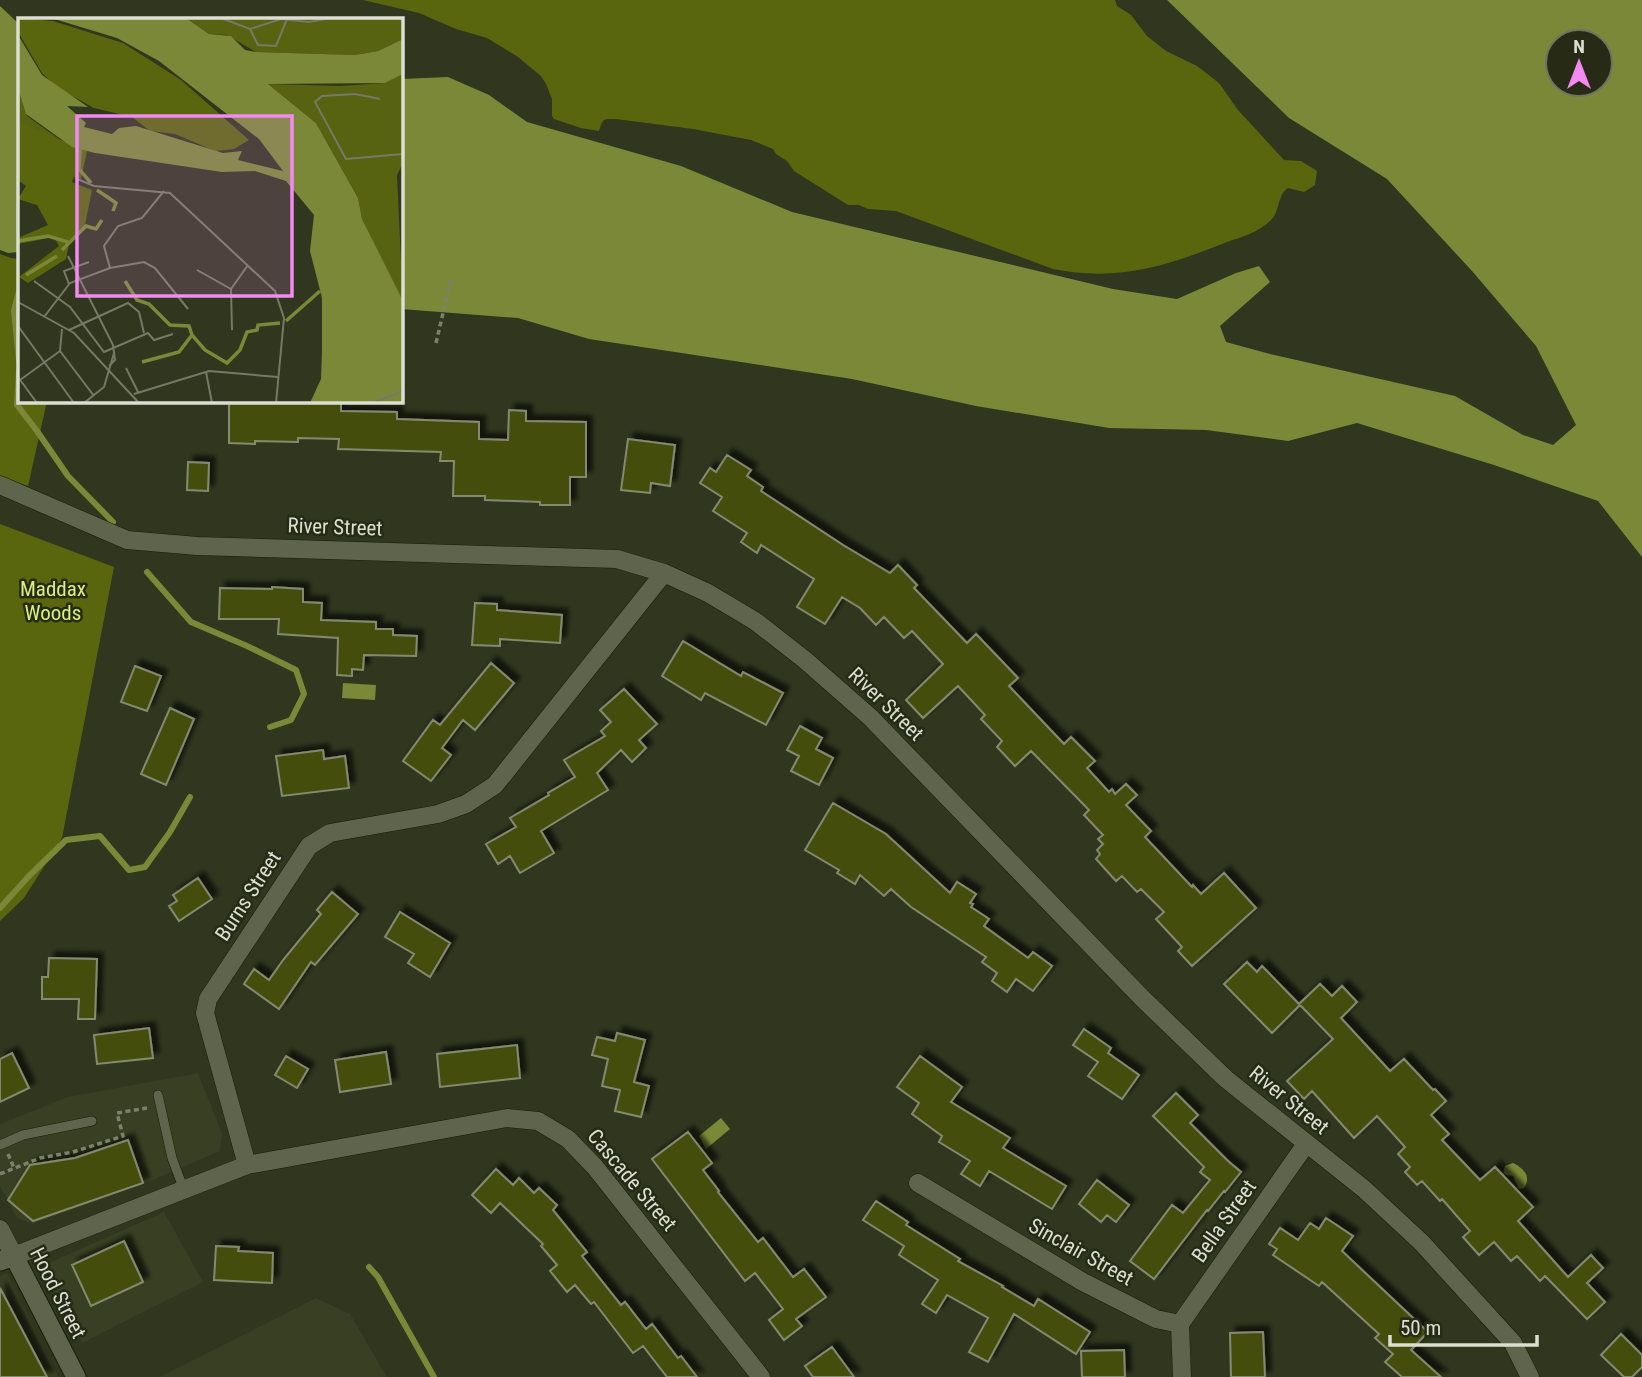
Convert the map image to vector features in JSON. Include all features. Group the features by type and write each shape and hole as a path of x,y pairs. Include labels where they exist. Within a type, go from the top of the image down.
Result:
{"street":[{"name":"River Street","path":"0,485 127,540 197,546 617,559 664,573 708,593 755,621 805,660 870,717 1153,1008 1226,1079 1364,1188 1422,1242 1513,1343 1530,1377"},
{"name":"Burns Street","path":"247,1165 205,1013 208,999 309,846 330,833 438,814 466,804 495,785 664,573"},
{"name":"Cascade Street","path":"247,1165 507,1118 538,1121 568,1139 594,1167 761,1377"},
{"name":"Bella Street","path":"1180,1324 1306,1144"},
{"path":"7,1258 247,1165"},
{"name":"Sinclair Street","path":"918,1183 1083,1282 1156,1319 1180,1324"},
{"name":"Hood Street","path":"0,1229 7,1258 76,1377"},
{"path":"1180,1324 1182,1377"}],"lane":[{"path":"158,1094 172,1158 184,1190"},
{"path":"0,1145 23,1135 92,1121"}],"path":[{"path":"436,343 451,279"},
{"path":"0,1174 13,1166 123,1136 117,1112 139,1109"}],"shaded area":[{"path":"1167,0 1642,0 1642,557 1598,501 1494,465 1357,423 1288,441 1206,430 1109,428 976,406 852,379 589,339 518,318 402,309 402,79 448,77 489,95 527,122 681,166 792,212 1113,289 1177,299 1259,266 1270,282 1220,326 1226,342 1455,396 1523,435 1553,445 1576,425 1536,346 1472,271 1387,179 1289,118"},
{"path":"0,6 18,23 18,252 0,250"},
{"path":"343,683 376,685 375,700 342,698"},
{"path":"198,1073 222,1134 220,1151 143,1184 32,1224 17,1218 0,1186 0,1124 68,1097"},
{"path":"721,1118 730,1129 706,1149 699,1136"},
{"path":"1513,1163 1527,1176 1524,1188 1519,1189 1513,1176 1503,1173 1505,1166"},
{"path":"164,1212 203,1282 82,1343 40,1267"},
{"path":"7,1273 59,1377 0,1377 0,1276"},
{"path":"316,1298 350,1314 387,1377 160,1377"}],"green space":[{"path":"363,0 1115,0 1117,6 1131,15 1147,36 1166,51 1197,66 1219,83 1238,110 1284,160 1301,161 1317,171 1315,185 1304,192 1288,188 1284,191 1274,217 1256,231 1163,265 1099,274 1053,269 896,211 848,205 794,171 773,149 751,140 616,119 604,120 599,131 554,119 552,99 546,84 541,76 518,57 487,38 456,29 419,13"},
{"path":"0,254 18,259 18,402 47,402 28,486 0,476"},
{"name":"Maddax Woods","path":"0,524 114,567 62,838 24,898 0,921"}],"building":[{"path":"229,402 341,402 341,411 397,412 397,419 479,422 479,439 508,440 509,410 526,411 526,421 586,422 586,477 570,477 570,505 485,500 485,496 453,496 454,461 440,461 441,452 338,449 339,439 298,438 298,442 229,443"},
{"path":"628,439 675,445 670,486 651,483 650,493 621,490"},
{"path":"727,455 751,470 747,476 763,487 761,491 843,545 890,573 898,565 917,585 914,588 967,643 976,634 1018,678 1009,686 1064,744 1071,737 1095,761 1087,768 1109,792 1112,789 1115,794 1126,784 1137,795 1126,805 1151,831 1145,837 1192,887 1193,885 1201,894 1224,873 1256,908 1192,966 1178,951 1182,947 1156,919 1164,912 1141,889 1137,892 1122,876 1116,881 1096,859 1100,854 1097,850 1103,844 1098,839 1103,835 1084,815 1089,810 1031,751 1015,766 997,747 1002,741 981,719 985,715 958,686 923,718 906,700 943,664 912,631 904,638 884,617 876,625 860,608 842,597 825,624 797,607 814,579 761,545 757,553 741,542 747,533 713,511 722,497 700,483 710,468 716,472"},
{"path":"188,462 209,463 208,491 187,490"},
{"path":"220,588 303,589 303,602 322,603 321,620 376,622 376,629 393,629 393,635 417,636 416,656 364,655 363,670 352,669 352,676 337,675 338,638 278,634 279,619 219,619"},
{"path":"475,603 497,604 497,610 562,615 560,643 500,639 500,646 472,645"},
{"path":"683,641 741,676 743,672 783,693 766,725 705,693 701,700 662,676"},
{"path":"491,663 514,683 475,730 463,720 442,748 451,755 431,781 403,761 433,720 440,725"},
{"path":"135,666 161,676 147,711 121,702"},
{"path":"624,689 657,724 639,740 646,748 632,762 621,750 597,773 608,790 541,831 554,853 520,873 510,856 498,864 486,844 516,827 510,818 575,777 564,760 605,736 601,731 611,722 600,710"},
{"path":"170,708 194,719 166,785 141,774"},
{"path":"800,726 822,738 816,749 833,758 819,785 791,771 799,756 787,750"},
{"path":"323,750 324,759 345,756 349,788 282,796 276,756"},
{"path":"833,803 886,834 950,893 957,882 976,894 970,903 973,904 971,907 989,919 984,926 1028,958 1033,952 1052,966 1033,991 1016,979 1007,992 992,981 997,973 982,962 986,957 911,907 891,889 884,896 860,875 855,884 837,873 839,870 805,850"},
{"path":"198,878 212,899 179,921 169,906 177,901 173,895"},
{"path":"332,892 358,914 315,965 311,962 279,1009 244,984 254,969 269,980 321,914 317,910"},
{"path":"400,912 450,943 430,977 408,963 414,954 385,937"},
{"path":"49,958 97,959 95,1019 78,1019 79,999 42,999 42,977 48,977"},
{"path":"1247,962 1257,972 1262,966 1299,1004 1320,984 1332,996 1342,986 1357,1002 1341,1018 1390,1071 1404,1059 1446,1101 1431,1115 1449,1134 1442,1140 1480,1180 1495,1167 1533,1207 1518,1221 1568,1277 1591,1255 1603,1268 1587,1283 1605,1302 1587,1319 1545,1276 1540,1281 1517,1256 1511,1261 1494,1242 1479,1255 1463,1237 1470,1231 1442,1199 1440,1201 1422,1181 1417,1185 1405,1172 1410,1167 1398,1154 1405,1147 1377,1116 1354,1138 1312,1091 1304,1099 1287,1081 1333,1039 1300,1005 1272,1033 1224,984"},
{"path":"149,1028 153,1058 97,1064 94,1035"},
{"path":"1084,1029 1111,1048 1108,1053 1139,1075 1122,1099 1088,1076 1098,1062 1073,1045"},
{"path":"617,1033 645,1040 634,1082 649,1086 641,1117 615,1111 620,1090 602,1086 608,1059 592,1055 597,1037 615,1041"},
{"path":"517,1045 520,1078 440,1087 437,1054"},
{"path":"386,1052 391,1084 340,1092 335,1060"},
{"path":"12,1053 29,1088 0,1102 0,1059"},
{"path":"286,1056 308,1069 297,1088 275,1075"},
{"path":"920,1056 962,1087 951,1102 1010,1138 1003,1148 1066,1186 1052,1209 989,1171 980,1186 961,1174 970,1161 939,1142 942,1136 912,1114 919,1103 897,1087"},
{"path":"1176,1093 1198,1115 1190,1123 1241,1172 1207,1210 1154,1279 1130,1261 1172,1205 1183,1213 1210,1180 1200,1172 1204,1167 1153,1116"},
{"path":"688,1132 712,1163 703,1170 758,1242 763,1238 793,1277 804,1269 826,1297 796,1319 802,1326 784,1340 769,1320 783,1309 755,1273 745,1281 652,1159"},
{"path":"128,1140 143,1183 33,1221 8,1200 30,1165 75,1158"},
{"path":"496,1169 513,1185 519,1178 534,1193 539,1188 557,1205 553,1210 587,1252 582,1256 621,1305 625,1302 646,1329 652,1324 678,1358 681,1356 697,1377 667,1377 643,1346 633,1353 594,1302 591,1304 575,1285 567,1292 550,1271 557,1265 541,1246 543,1244 500,1203 491,1213 472,1195"},
{"path":"1097,1180 1129,1205 1116,1222 1107,1215 1101,1222 1079,1204"},
{"path":"876,1201 908,1222 906,1225 960,1259 958,1261 1034,1306 1038,1299 1090,1332 1076,1354 1014,1314 988,1362 969,1352 988,1318 947,1295 936,1313 922,1304 938,1280 899,1255 904,1246 863,1220"},
{"path":"1326,1218 1353,1236 1342,1251 1428,1332 1411,1350 1441,1377 1402,1377 1385,1362 1393,1354 1375,1338 1379,1334 1322,1282 1319,1286 1273,1255 1277,1249 1269,1244 1280,1228 1298,1240 1310,1223 1319,1229"},
{"path":"124,1241 143,1282 91,1306 72,1265"},
{"path":"216,1246 239,1247 238,1251 273,1253 272,1283 214,1280"},
{"path":"0,1288 47,1377 0,1377"},
{"path":"1263,1332 1265,1377 1231,1377 1230,1333"},
{"path":"1621,1334 1642,1355 1642,1367 1632,1377 1624,1377 1601,1355"},
{"path":"832,1347 854,1377 813,1377 805,1366"},
{"path":"1124,1350 1125,1377 1082,1377 1081,1351"}],"waterway":[{"path":"18,295 14,311 18,350"},
{"path":"18,388 17,405 68,476 113,522"},
{"path":"147,572 191,622 296,670 304,694 291,720 270,727"},
{"path":"0,908 66,840 100,836 129,870 145,867 170,832 190,797"},
{"path":"369,1267 378,1277 434,1377"}]}
